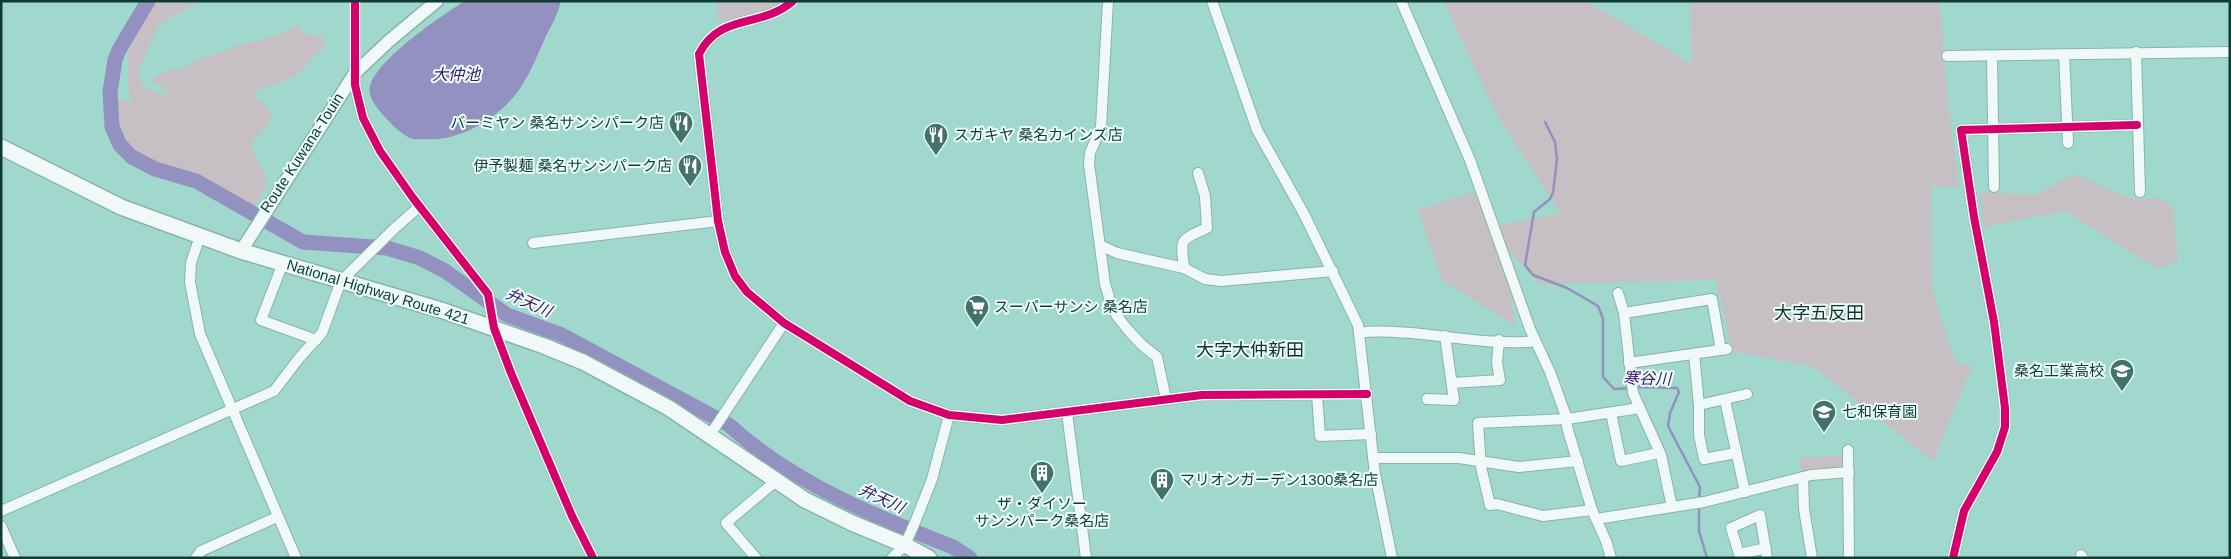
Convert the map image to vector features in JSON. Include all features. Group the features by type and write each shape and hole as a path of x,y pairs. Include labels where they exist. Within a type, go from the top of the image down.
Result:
{"highway":[{"name":"National Highway Route 421","path":"1,147 121,207 241,251 444,311 493,321 544,346 583,362 712,431 776,481 806,500 852,523 907,541 929,558"}],"main road":[{"name":"Route Kuwana-Touin","path":"241,251 355,73 390,40 438,1"}],"street":[{"path":"355,1 356,96 363,118 380,151 488,294 493,321 538,439 593,558"},
{"path":"793,1 783,10 772,15 722,28 705,42 699,54 718,221 725,252 735,276 747,292 784,323 905,398 949,415 1002,420 1202,395 1367,394"},
{"path":"1108,1 1101,127 1090,153 1088,164 1105,284 1117,316 1142,345 1157,358 1166,399"},
{"path":"1212,1 1257,130 1304,214 1355,316 1360,333 1373,458 1392,558"},
{"path":"1401,1 1470,160 1535,340 1550,372 1567,419 1567,427 1594,514 1611,558"},
{"path":"2136,52 2140,192"},
{"path":"1947,56 2230,52"},
{"path":"2064,54 2068,143"},
{"path":"1992,56 1994,187"},
{"path":"1953,558 1964,511 1997,452 2004,427 2005,408 1994,322 1974,217 1961,130 2137,125"},
{"path":"1184,268 1182,244 1184,238 1207,228 1205,196 1198,173"},
{"path":"1,511 274,391 300,357 322,333 341,281 388,234 420,206"},
{"path":"533,243 718,221"},
{"path":"197,245 190,273 194,308 200,334 296,558"},
{"path":"1100,245 1117,254 1184,268 1204,279 1221,281 1333,271"},
{"path":"283,263 261,320 316,340"},
{"path":"1618,293 1624,313 1632,388 1659,453 1672,507"},
{"path":"1624,313 1712,299 1724,350 1629,363"},
{"path":"712,431 784,323"},
{"path":"1360,333 1380,331 1499,340 1535,340"},
{"path":"1427,399 1454,400 1445,336"},
{"path":"1452,383 1500,380 1497,363 1499,340"},
{"path":"1694,354 1699,405 1699,435 1704,459 1736,453"},
{"path":"1699,405 1747,394"},
{"path":"1317,395 1320,436 1371,434"},
{"path":"1725,400 1745,492"},
{"path":"1640,408 1567,419 1478,423 1481,462 1490,505 1497,504 1543,516 1594,514 1672,507 1700,503 1803,477 1849,472"},
{"path":"1067,413 1086,558"},
{"path":"1611,413 1621,461 1659,453"},
{"path":"892,558 907,541 916,520 932,479 949,415"},
{"path":"1848,450 1849,558"},
{"path":"1373,458 1458,458 1519,467 1578,461"},
{"path":"1803,477 1804,510 1812,558"},
{"path":"756,558 726,523 776,481"},
{"path":"196,558 201,551 278,517"},
{"path":"1,526 16,558"}],"shaded area":[{"path":"152,1 203,1 174,15 158,27 138,71 141,85 159,94 169,93 152,80 156,75 169,70 182,69 201,58 278,35 299,25 304,34 321,36 326,45 294,77 256,91 255,97 266,106 271,114 267,126 253,142 252,148 263,169 266,184 266,188 254,207 195,177 160,167 137,157 120,140 114,126 112,99 129,102 131,98 128,86 127,49 139,30 140,20"},
{"path":"716,1 781,1 767,11 719,22"},
{"path":"1443,1 1586,1 1692,64 1690,1 1940,1 1947,96 1959,187 1931,186 1932,289 1955,362 1972,366 1933,461 1812,366 1732,351 1716,280 1539,284 1505,246 1515,326 1442,280 1418,210 1473,192 1491,227 1560,213 1497,115"},
{"path":"2075,174 2132,199 2160,198 2173,207 2178,262 2156,268 2065,211 1984,227 1979,192 2035,195"},
{"path":"1846,455 1847,470 1802,475 1799,458"}],"water":[{"name":"大仲池","path":"465,1 561,1 555,19 527,77 519,90 501,110 477,126 451,137 438,139 410,138 396,128 378,109 371,98 370,86 375,75 397,51 427,27"}],"waterway":[{"name":"弁天川","path":"148,1 119,50 115,60 110,92 112,127 120,145 132,157 155,169 196,181 303,242 387,248 420,258 445,271 507,315 562,335 729,425 754,446 807,481 864,510 953,547 970,558"},
{"name":"寒谷川","path":"1545,122 1555,142 1557,159 1553,193 1550,199 1534,212 1525,265 1533,275 1567,288 1598,306 1603,319 1603,377 1614,389 1631,388"},
{"name":"寒谷川","path":"1636,387 1677,388 1679,392 1670,413 1668,426 1700,487 1699,499"},
{"name":"寒谷川","path":"1699,505 1699,531 1707,558"}],"cycle path":[{"path":"355,1 355,85 363,118 380,151 413,198 488,294 494,328 511,373 572,516 593,558"},
{"path":"793,1 781,10 730,26 718,32 708,41 699,54 718,221 725,252 735,276 747,292 784,323 910,401 949,415 1002,420 1202,395 1367,394"},
{"path":"1953,558 1964,511 1997,452 2005,427 2005,408 1994,322 1974,217 1961,130 2137,125"}],"place":[{"name":"バーミヤン 桑名サンシパーク店","path":"681,144"},
{"name":"スガキヤ 桑名カインズ店","path":"936,156"},
{"name":"伊予製麺 桑名サンシパーク店","path":"690,187"},
{"name":"スーパーサンシ 桑名店","path":"977,328"},
{"name":"桑名工業高校","path":"2122,392"},
{"name":"七和保育園","path":"1824,433"},
{"name":"ザ・ダイソー サンシパーク桑名店","path":"1042,494"},
{"name":"マリオンガーデン1300桑名店","path":"1162,501"}],"district":[{"name":"大字五反田","path":"1819,313"},
{"name":"大字大仲新田","path":"1250,350"}]}
